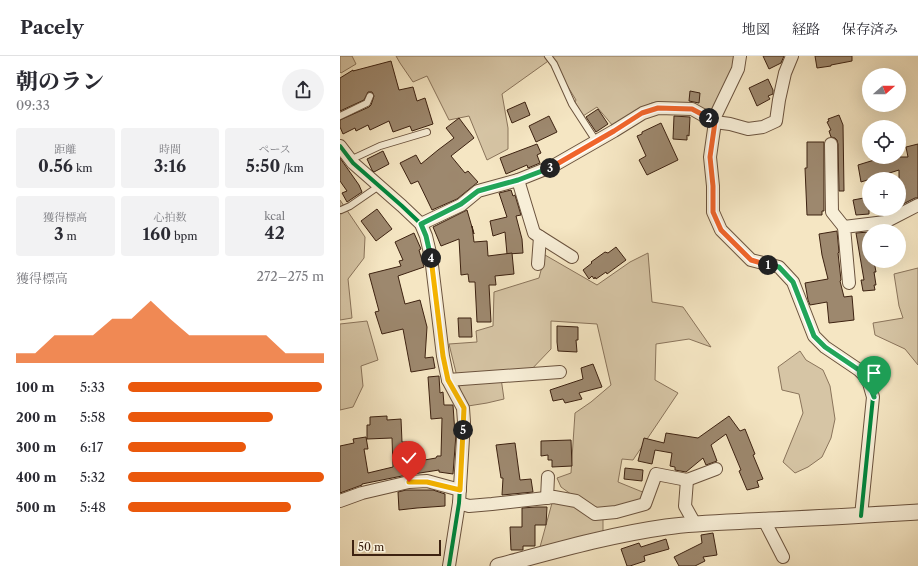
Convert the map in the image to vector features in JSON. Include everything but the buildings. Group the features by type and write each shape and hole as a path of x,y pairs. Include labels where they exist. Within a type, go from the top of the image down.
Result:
{"street":[{"path":"740,56 738,69 714,122 710,157 713,186 713,212 721,230 751,260 779,267 793,282 814,336 825,347 859,370 869,383 874,397 861,516"},
{"path":"421,224 461,204 478,191 518,180 553,166 642,113 658,108 692,109 714,122 730,124 748,129 763,127 776,121 785,73 792,56"},
{"path":"831,144 832,212 844,227 849,283"},
{"path":"340,146 353,163 421,224 426,236 443,356 448,380 464,408 459,503 449,566"},
{"path":"518,180 534,234 572,257"},
{"path":"844,227 885,222 918,205"},
{"path":"538,264 540,237"},
{"path":"448,380 560,372"},
{"path":"459,503 469,506 554,497 576,502 595,514 616,512 645,504 656,474 687,480 716,469"},
{"path":"547,498 548,477"},
{"path":"687,480 685,506 695,524"},
{"path":"340,501 362,493 409,482 427,482 460,490"},
{"path":"498,566 626,533 668,527 695,524 918,512"},
{"path":"764,520 783,557"}],"lane":[{"path":"548,56 554,64 572,104 596,141"},
{"path":"340,116 367,103 370,96"},
{"path":"350,160 380,146 427,132"},
{"path":"341,210 350,206 379,186"}],"shaded area":[{"path":"340,56 352,56 356,64 341,73"},
{"path":"396,56 738,56 726,87 710,112 695,106 652,103 636,110 613,126 597,107 583,116 575,102 576,100 551,59 502,94 508,128 508,149 487,160 469,116 449,120 427,76 413,82"},
{"path":"340,200 365,237 364,258 348,279 352,318 340,320"},
{"path":"648,253 652,302 683,307 711,347 689,339 656,344 655,380 678,393 633,460 622,459 618,482 645,493 641,505 593,510 561,487 557,478 571,473 575,413 611,385 597,324 551,321 551,349 528,373 501,378 504,399 468,406 461,393 449,344 477,342 476,331 493,326 494,292 539,278 545,255 597,285 630,262"},
{"path":"918,268 918,365 905,349 875,335 873,323 903,318 899,306 894,274"},
{"path":"367,321 378,360 361,366 363,386 353,407 340,410 340,324"},
{"path":"800,351 806,360 823,370 830,386 835,419 831,438 822,457 808,467 795,473 783,462 803,413 799,394 782,390 778,367"},
{"path":"576,501 603,519 603,532 540,547 552,503"}],"cycle path":[{"path":"715,122 710,157 713,186 713,212 721,230 751,260 779,267 793,282 814,336 825,347 859,370 869,383 873,397 861,516"},
{"path":"340,146 353,163 421,224 426,236 431,257 443,356 448,380 463,408 464,422 459,503 449,566"}],"route":[{"path":"409,482 427,482 460,490 464,422 464,408 448,380 443,356 430,257 426,236 421,224 461,204 478,191 518,180 553,166 642,113 658,108 692,109 715,122 710,157 713,186 713,212 721,230 751,260 779,267 793,282 814,336 825,347 859,370 869,383 874,397"}]}
